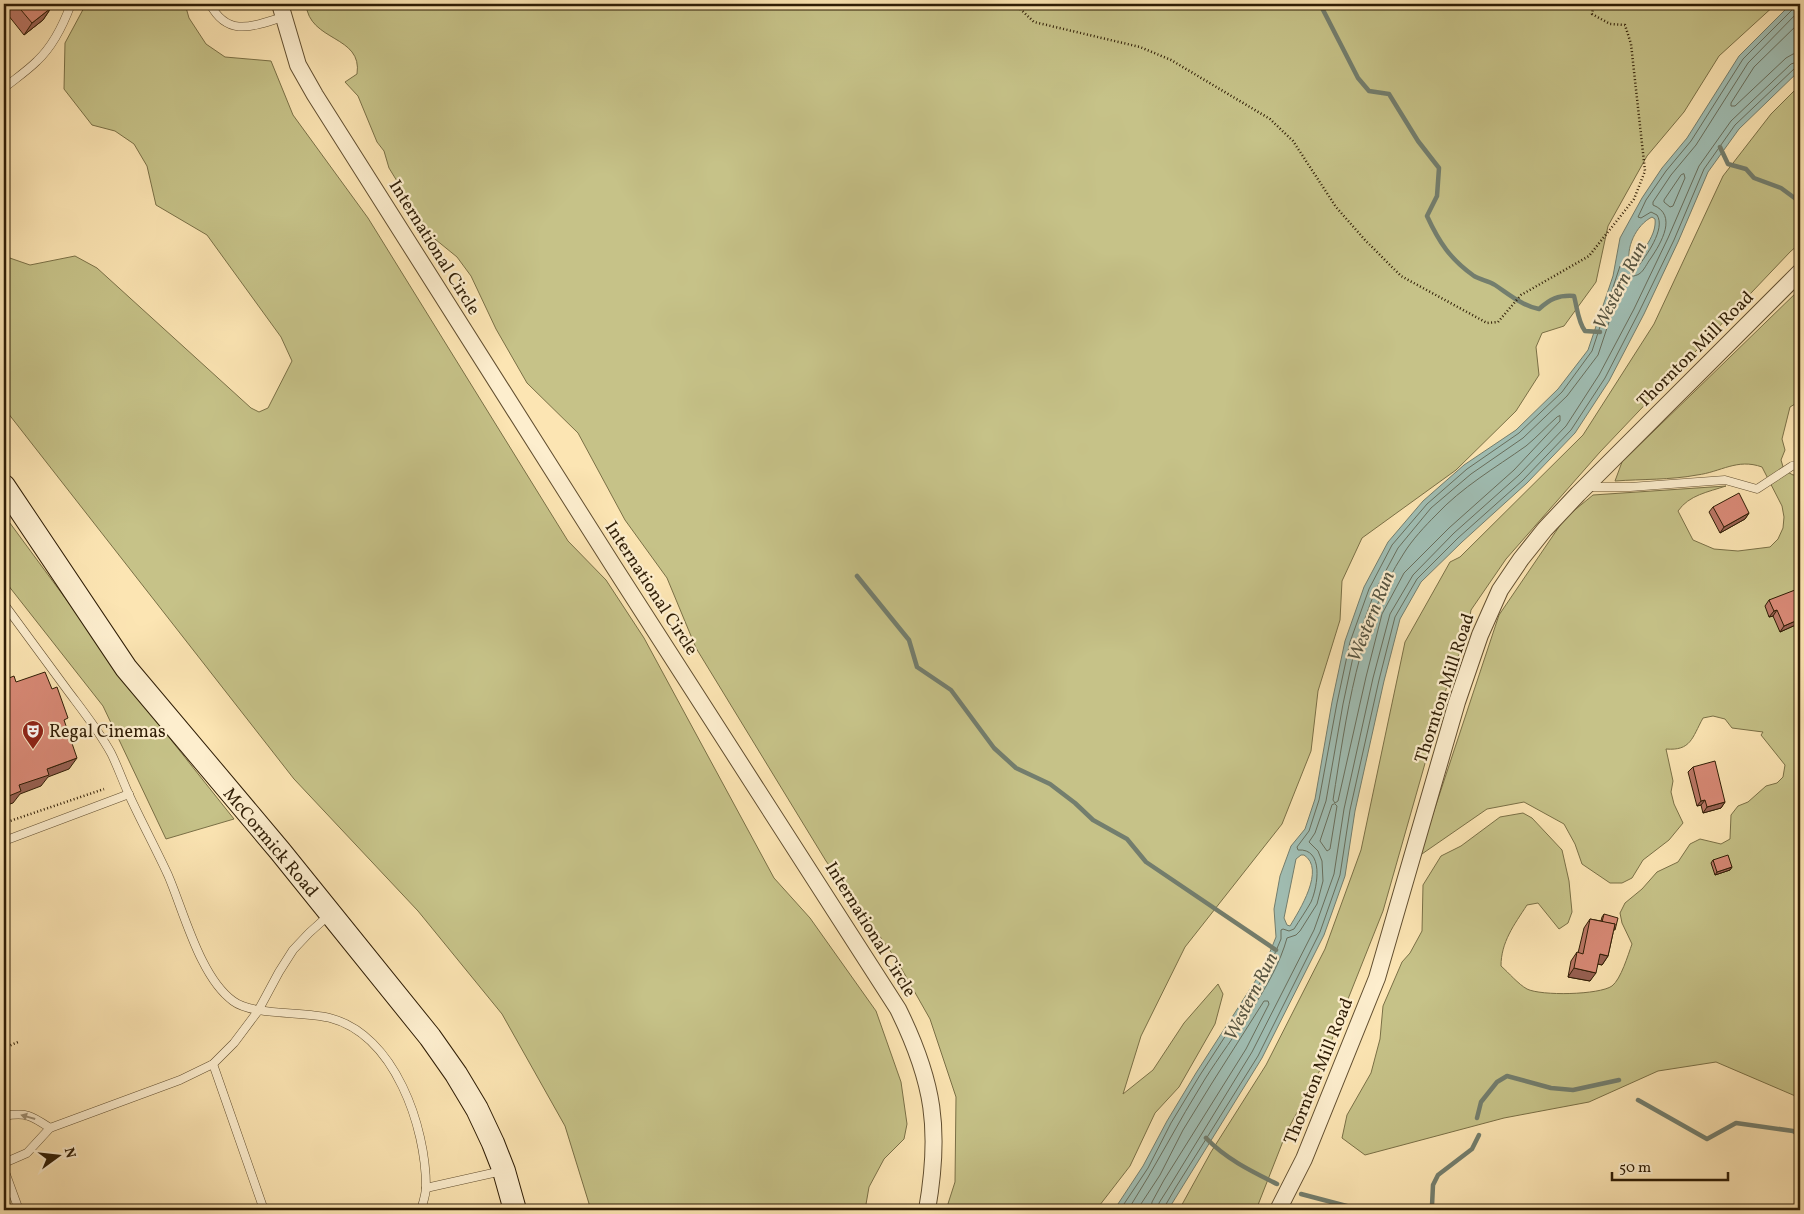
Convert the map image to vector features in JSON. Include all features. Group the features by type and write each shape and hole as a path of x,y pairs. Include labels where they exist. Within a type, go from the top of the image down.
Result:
{"main road":[{"name":"McCormick Road","path":"4,486 126,668 280,850 430,1037 456,1074 477,1109 504,1171 515,1210"}],"street":[{"name":"International Circle","path":"282,10 298,65 315,95 608,558 898,1008 920,1059 929,1088 935,1146 927,1210"},
{"name":"Thornton Mill Road","path":"1278,1210 1304,1159 1377,978 1457,702 1480,635 1500,590 1521,559 1545,529 1584,487 1800,272"}],"lane":[{"path":"4,88 39,60 51,44 71,4"},
{"path":"210,4 217,16 229,25 243,28 282,10"},
{"path":"1584,487 1630,487 1725,480 1757,489 1792,466 1800,464"},
{"path":"4,604 93,725 111,754 168,875 201,958 217,984 234,1002 258,1011 310,1014 332,1018 350,1026 389,1060 404,1090 417,1126 423,1156 426,1188 421,1210"},
{"path":"4,841 129,794"},
{"path":"4,1163 27,1153 50,1128 180,1080 214,1064 234,1043 258,1011 293,950 331,914"},
{"path":"214,1064 264,1210"},
{"path":"4,1116 15,1114 30,1115 50,1128"},
{"path":"4,1169 19,1210"},
{"path":"426,1188 504,1171"}],"path":[{"path":"1015,4 1034,22 1140,47 1171,60 1270,119 1293,141 1336,207 1365,240 1401,276 1487,323 1498,322 1520,295 1589,256 1634,199 1645,171 1631,44 1625,25 1610,24 1592,14 1594,4"},
{"path":"4,823 124,783"},
{"path":"4,1048 18,1042"}],"shaded area":[{"path":"86,4 185,4 189,18 206,44 225,57 271,61 293,115 368,218 568,541 606,580 644,638 774,878 810,918 876,1011 901,1082 907,1124 904,1139 884,1159 869,1187 865,1210 591,1210 565,1126 502,1014 418,911 294,779 4,408 4,256 30,265 75,256 97,268 251,408 259,412 268,408 292,361 281,337 207,235 156,205 147,166 134,144 115,131 92,125 64,89 65,43"},
{"path":"306,4 1776,4 1719,56 1684,112 1647,156 1608,226 1596,282 1564,326 1542,333 1536,347 1539,375 1516,411 1456,470 1362,538 1342,581 1340,620 1318,691 1311,751 1282,824 1185,947 1141,1036 1123,1094 1153,1070 1184,1023 1218,984 1223,994 1215,1024 1179,1087 1155,1113 1130,1166 1096,1210 946,1210 955,1182 956,1097 930,1019 896,959 826,861 696,648 667,578 625,520 578,433 527,383 496,329 471,276 457,257 430,235 389,168 384,151 377,142 358,96 345,82 357,74 357,61 352,52 316,25 309,16"},
{"path":"1800,85 1800,243 1600,452 1506,559 1471,610 1465,644 1453,665 1383,911 1319,1072 1287,1131 1256,1210 1179,1210 1211,1152 1266,1065 1325,949 1361,850 1405,642 1450,562 1460,557 1583,435 1654,324 1723,176 1771,114"},
{"path":"1800,289 1800,401 1790,407 1782,439 1785,450 1781,460 1784,470 1793,475 1800,474 1800,1098 1716,1062 1658,1071 1589,1102 1504,1118 1365,1155 1342,1138 1347,1115 1371,1073 1380,1039 1383,1006 1402,962 1410,953 1422,931 1423,885 1441,856 1461,846 1500,817 1523,813 1532,818 1562,850 1569,881 1572,912 1568,923 1559,929 1538,903 1527,905 1506,941 1501,966 1524,987 1534,991 1570,994 1605,989 1612,986 1618,978 1632,944 1622,923 1620,913 1625,903 1642,889 1657,872 1678,862 1690,844 1700,839 1721,844 1730,839 1731,815 1738,806 1748,802 1766,786 1777,783 1783,777 1785,765 1761,735 1763,732 1732,728 1725,719 1713,716 1703,718 1690,742 1681,748 1666,749 1673,781 1671,792 1674,804 1683,823 1669,840 1643,860 1632,878 1622,883 1610,883 1582,864 1575,844 1564,824 1524,802 1487,809 1419,856 1499,615 1565,518 1593,495 1726,486 1693,498 1678,511 1693,540 1714,549 1738,551 1770,547 1778,539 1783,528 1782,506 1762,467 1745,464 1729,466 1687,477 1615,481 1622,462"},
{"path":"4,515 152,716 234,819 166,839 103,706 4,580"}],"water":[{"name":"Western Run","path":"1791,4 1800,4 1800,70 1739,129 1708,172 1644,314 1609,381 1575,433 1527,483 1421,582 1400,619 1355,811 1345,876 1324,935 1262,1058 1168,1210 1114,1210 1143,1166 1196,1073 1263,969 1276,937 1274,909 1280,876 1291,846 1305,829 1315,799 1345,641 1364,587 1388,542 1423,501 1464,465 1516,430 1558,389 1588,350 1613,276 1620,238 1642,198 1662,168 1687,138 1739,56","holes":["1652,217 1655,219 1654,231 1645,248 1634,264 1630,266 1629,252 1633,238 1641,225","1304,855 1310,861 1312,880 1304,901 1290,926 1287,925 1284,918 1296,859"]}],"building":[{"path":"16,4 48,4 51,8 32,23"},
{"path":"1739,493 1749,513 1724,527 1713,507"},
{"path":"1795,590 1800,603 1800,619 1784,626 1777,610 1774,611 1769,600"},
{"name":"Regal Cinemas","path":"45,672 52,689 57,687 68,718 64,720 77,758 47,769 49,775 19,785 21,791 4,798 4,680 14,676 16,682"},
{"path":"1715,761 1725,802 1707,807 1705,800 1701,801 1693,767"},
{"path":"1728,855 1732,867 1717,872 1713,860"},
{"path":"1604,914 1618,918 1615,930 1615,924 1602,922"},
{"path":"1590,919 1615,924 1608,956 1600,954 1596,973 1574,968 1577,952 1583,954"}],"waterway":[{"name":"Western Run","path":"1320,4 1358,78 1369,91 1389,94 1418,141 1439,168 1437,196 1427,216 1436,234 1452,256 1474,276 1493,284 1533,308 1539,309 1551,300 1559,297 1574,296 1579,319 1585,331 1600,332"},
{"path":"1720,147 1728,164 1746,169 1754,178 1781,188 1800,202"},
{"name":"Western Run","path":"857,576 909,640 917,667 951,690 994,748 1016,768 1050,784 1093,820 1127,839 1146,862 1276,950"},
{"path":"1477,1118 1481,1102 1497,1082 1507,1076 1551,1088 1573,1090 1619,1080"},
{"path":"1638,1100 1707,1139 1736,1123 1793,1131 1800,1135"},
{"path":"1429,1210 1432,1206 1433,1185 1438,1175 1472,1149 1479,1135"},
{"path":"1206,1138 1230,1158 1277,1184"},
{"path":"1301,1194 1358,1209 1386,1210"}],"place":[{"name":"Regal Cinemas","path":"33,750"}]}
